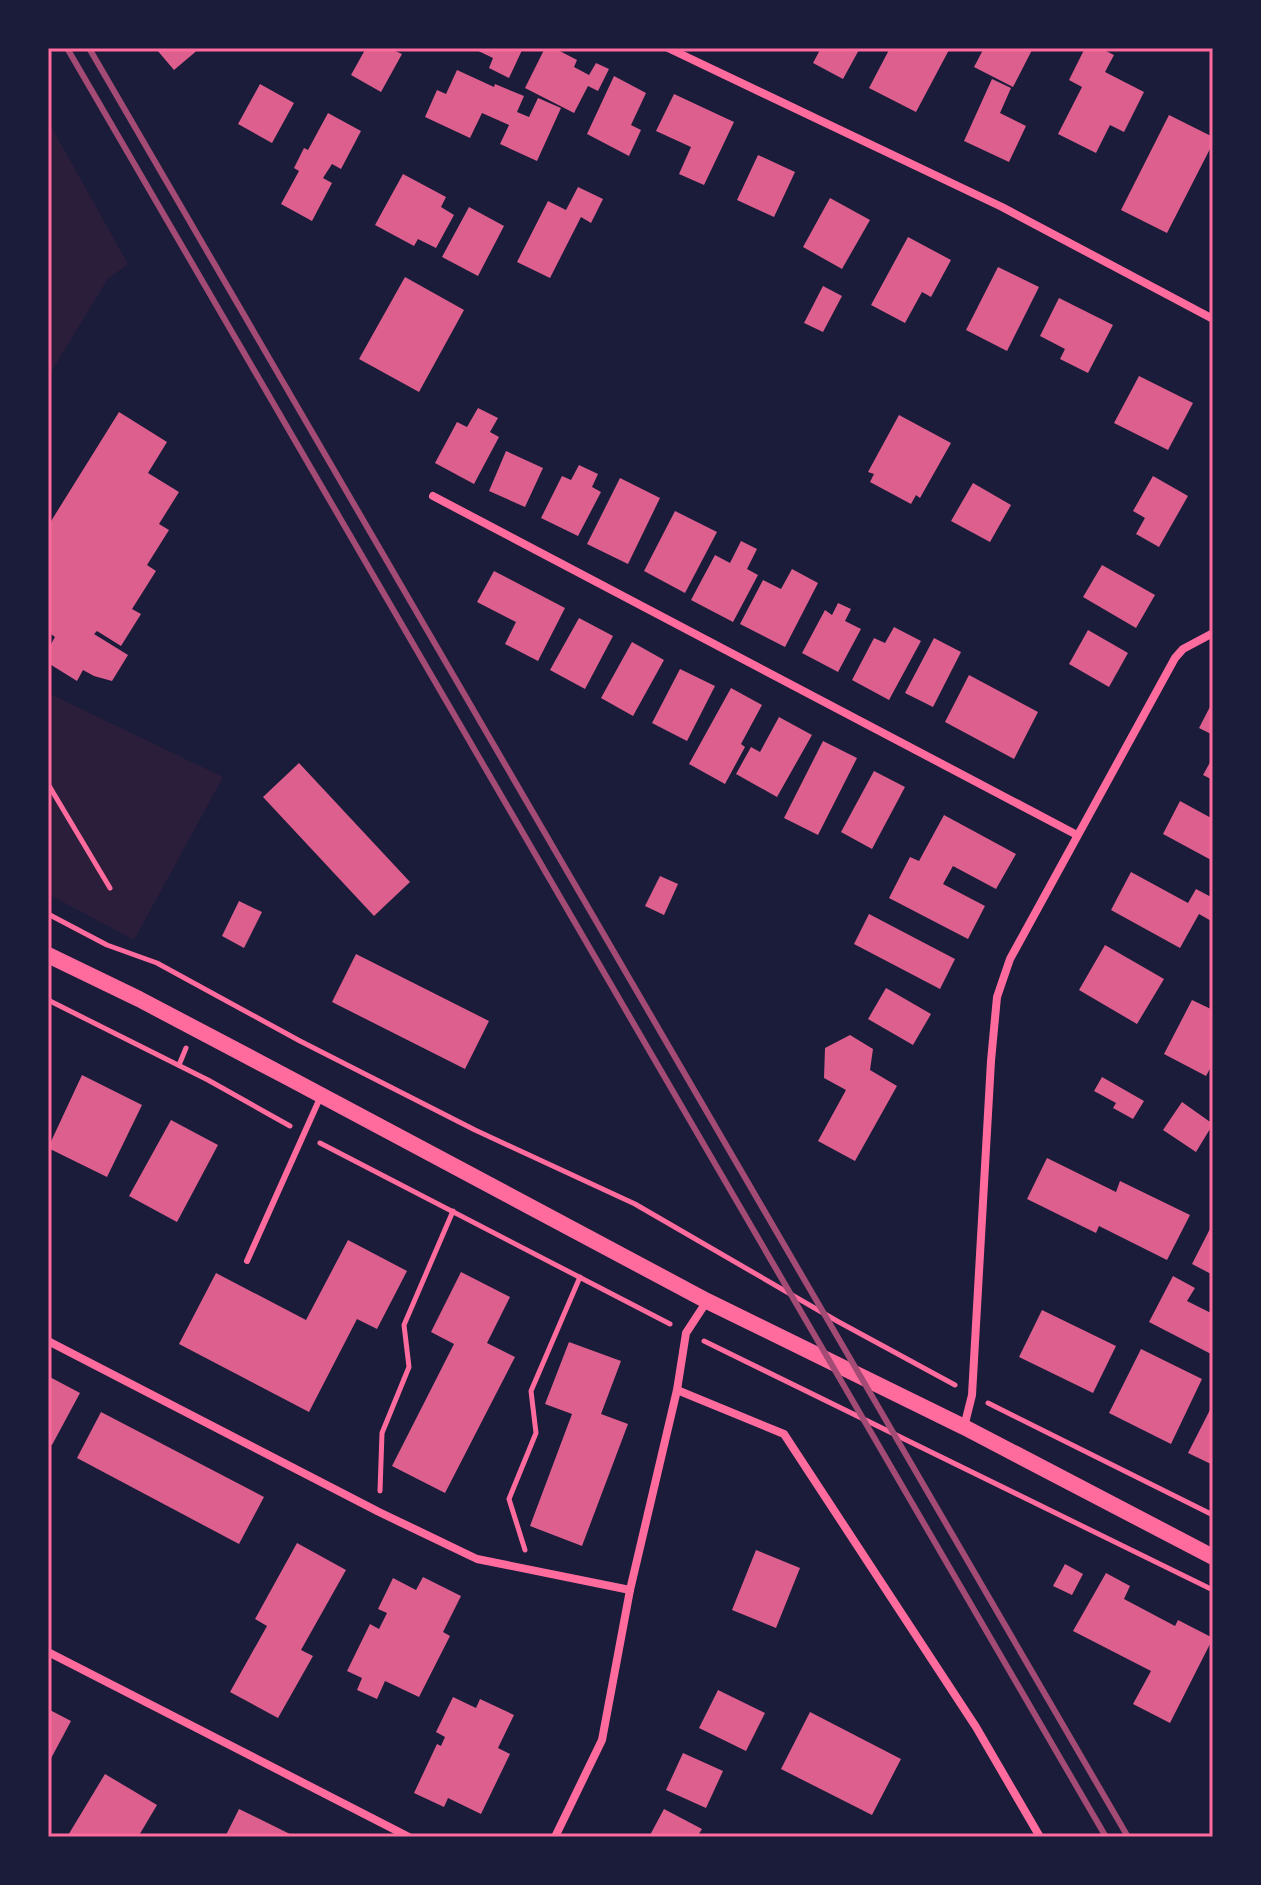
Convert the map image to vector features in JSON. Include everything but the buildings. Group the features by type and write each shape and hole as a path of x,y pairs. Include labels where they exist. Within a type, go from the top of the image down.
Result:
{"main road":[{"path":"48,955 139,999 707,1301 964,1427 1213,1557"}],"street":[{"path":"668,48 1002,207 1213,319"},
{"path":"433,496 1077,835"},
{"path":"964,1427 972,1395 997,997 1010,959 1175,658 1183,649 1213,633"},
{"path":"555,1837 602,1740 630,1590 677,1390 686,1333 707,1301"},
{"path":"48,1341 379,1512 477,1559 630,1590"},
{"path":"677,1390 784,1434 976,1727 1040,1837"},
{"path":"48,1652 409,1837"}],"lane":[{"path":"247,1261 321,1095"}],"path":[{"path":"48,784 110,888"},
{"path":"48,914 107,945 157,963 300,1041 475,1130 635,1204 972,1395 1213,1515"},
{"path":"379,1512 382,1433 409,1367 404,1325 453,1211"},
{"path":"532,1570 509,1499 536,1433 531,1391 580,1277 686,1333 1213,1590"}],"shaded area":[{"path":"48,121 128,264 107,280 48,377"},
{"path":"48,693 223,777 134,940 48,894"}],"railway":[{"path":"67,48 1106,1837"},
{"path":"89,48 1128,1837"}]}
